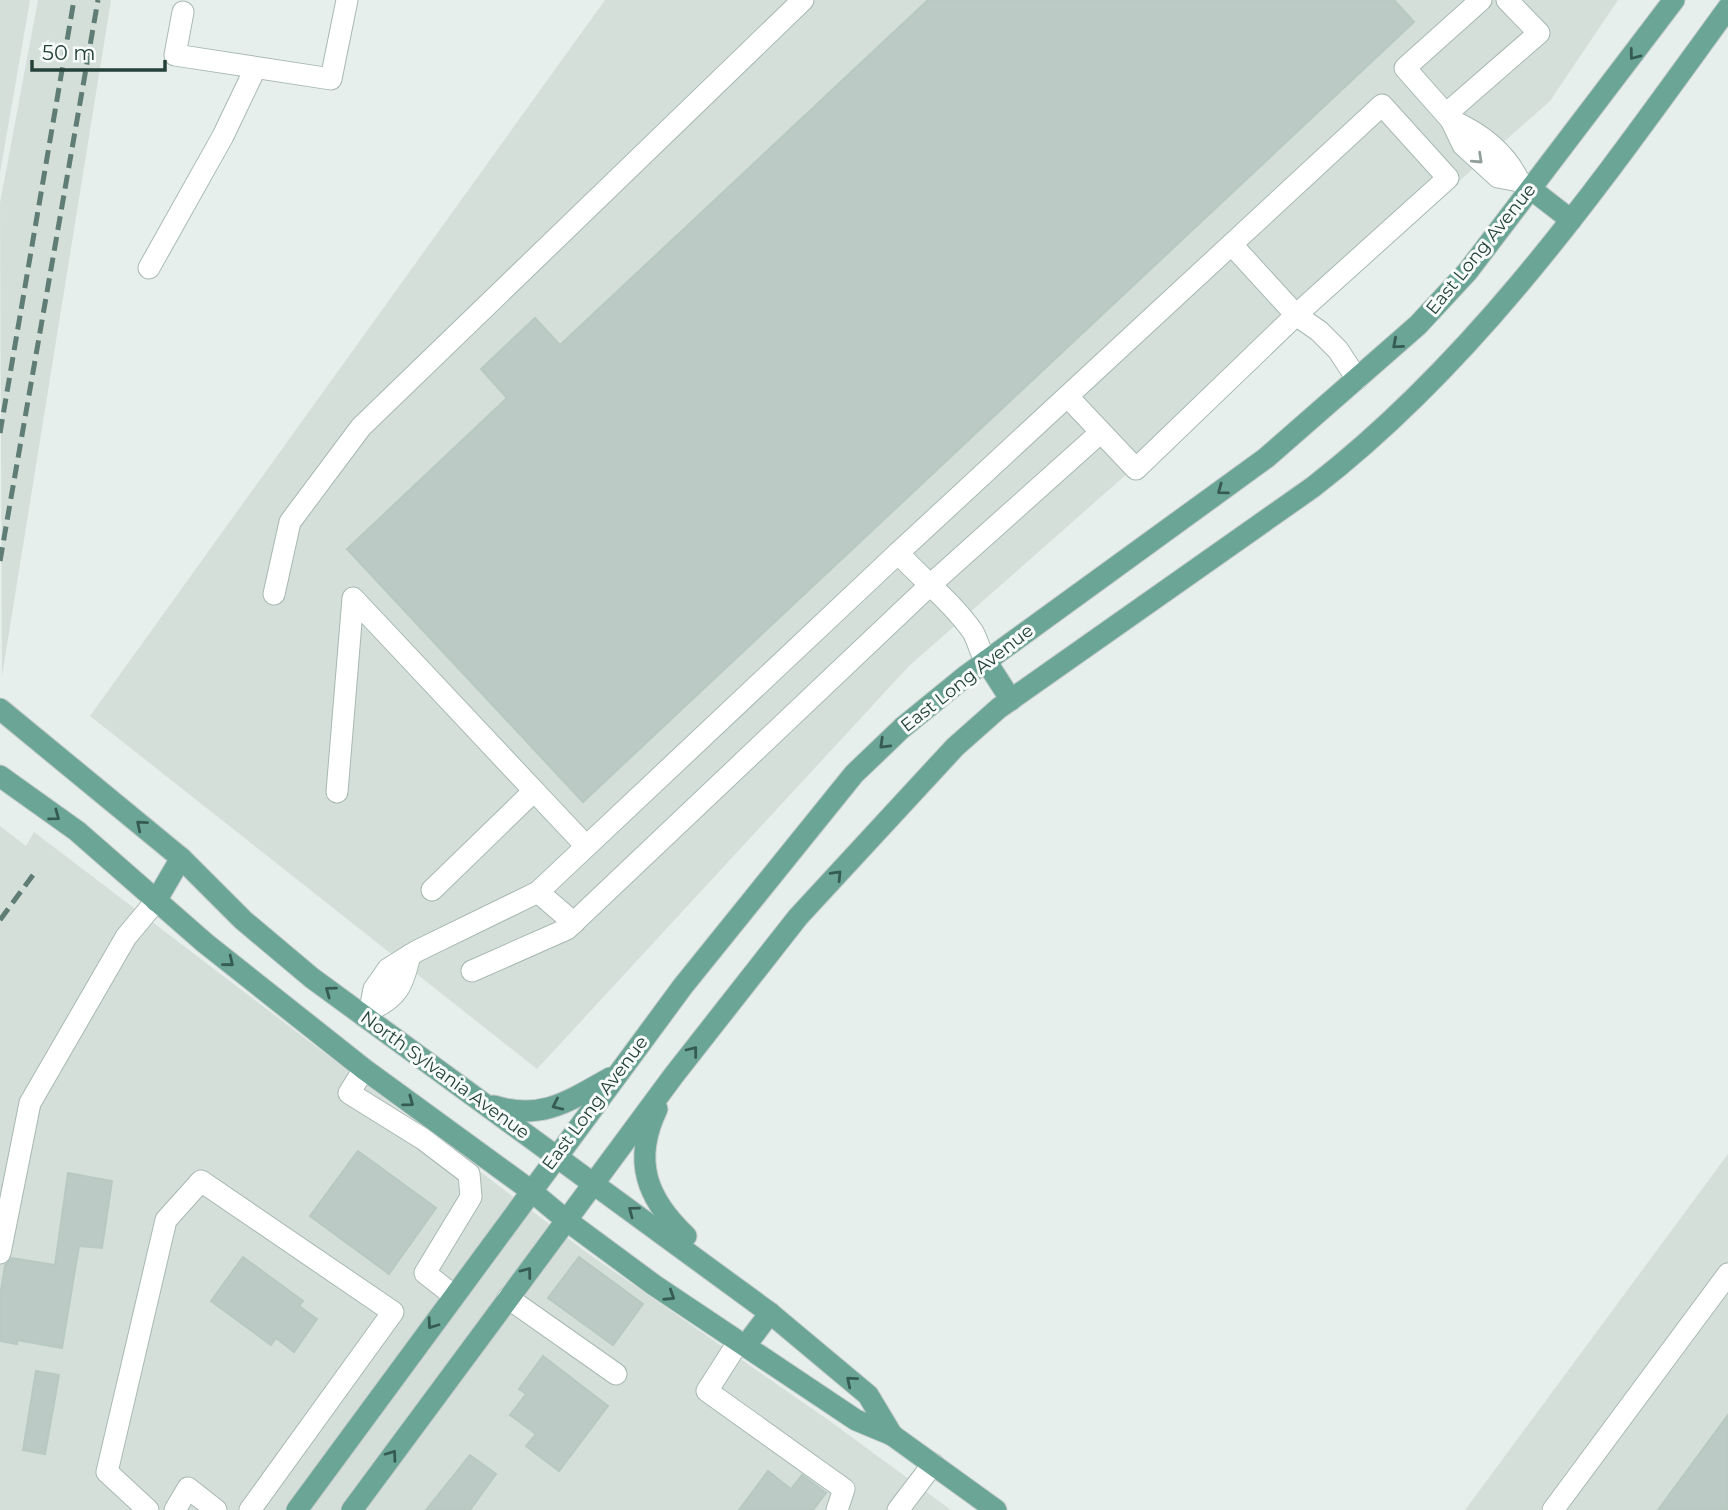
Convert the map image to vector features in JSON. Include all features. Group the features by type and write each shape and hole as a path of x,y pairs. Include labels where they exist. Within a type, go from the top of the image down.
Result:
{"main road":[{"name":"East Long Avenue","path":"297,1510 618,1073 788,852 854,774 982,654 1266,458 1352,373 1418,325 1468,271 1525,185 1674,0"},
{"path":"352,1510 674,1075 798,917 955,747 1011,700 1361,450 1415,398 1539,261 1728,8"},
{"path":"1525,185 1571,220"},
{"path":"982,654 1011,700"},
{"name":"North Sylvania Avenue","path":"0,709 181,858 243,920 482,1102 762,1307 868,1395 892,1435"},
{"name":"North Sylvania Avenue","path":"0,776 76,831 156,901 364,1069 530,1190 654,1285 856,1420 892,1435 996,1510"},
{"path":"156,901 181,858"},
{"path":"482,1102 514,1112 547,1110 618,1073"},
{"path":"674,1075 652,1121 645,1145 645,1170 652,1194 664,1216 762,1307 743,1343"}],"street":[{"path":"183,12 175,55 331,79 347,0"},
{"path":"274,594 290,522 361,427 803,0"},
{"path":"1481,0 1405,68 1448,117 1479,132 1512,166 1525,185"},
{"path":"1448,117 1539,33 1507,0"},
{"path":"149,268 223,136 255,69"},
{"path":"368,1013 374,989 388,969 410,955 538,892 898,553 1068,397 1233,246 1382,105 1448,178 1136,469 1068,397"},
{"path":"1233,246 1298,317 1319,331 1338,350 1352,373"},
{"path":"472,971 567,929 930,588 1101,432"},
{"path":"898,553 930,588 945,597 975,635 982,654"},
{"path":"337,792 353,598 586,846"},
{"path":"432,890 534,790"},
{"path":"538,892 574,923"},
{"path":"0,1254 30,1103 126,937 156,901"},
{"path":"364,1069 349,1093 423,1139 469,1174 471,1197 425,1273 453,1295"},
{"path":"148,1510 107,1472 166,1220 201,1181 393,1312 250,1510"},
{"path":"1553,1510 1728,1274"},
{"path":"508,1298 616,1374"},
{"path":"743,1343 707,1391 844,1489 837,1510"},
{"path":"898,1510 933,1464"},
{"path":"175,1510 188,1488 216,1510"}],"shaded area":[{"path":"0,0 30,0 0,173"},
{"path":"38,0 111,0 2,676 0,203"},
{"path":"605,0 1618,0 1550,101 909,666 537,1069 90,716"},
{"path":"0,826 26,846 34,832 586,1252 827,1419 951,1510 0,1510"},
{"path":"1728,1154 1728,1510 1465,1510"}],"building":[{"path":"928,0 1394,0 1414,22 583,802 347,549 507,398 481,369 535,318 560,345"},
{"path":"358,1151 436,1208 389,1274 310,1216"},
{"path":"68,1173 112,1181 102,1248 79,1246 62,1348 17,1340 17,1344 0,1341 0,1297 5,1265 12,1258 55,1265"},
{"path":"243,1257 303,1301 299,1306 317,1319 294,1352 276,1338 271,1345 211,1301"},
{"path":"579,1257 643,1304 613,1345 548,1298"},
{"path":"543,1356 608,1406 559,1471 526,1446 536,1434 510,1415 526,1394 519,1389"},
{"path":"36,1371 59,1375 45,1454 23,1450"},
{"path":"1728,1415 1728,1510 1658,1510"},
{"path":"470,1455 496,1474 470,1510 426,1510"},
{"path":"768,1471 791,1489 802,1475 826,1493 813,1510 739,1510"}],"railway":[{"path":"0,433 74,0"},
{"path":"0,561 98,0"},
{"path":"0,920 33,875"}]}
